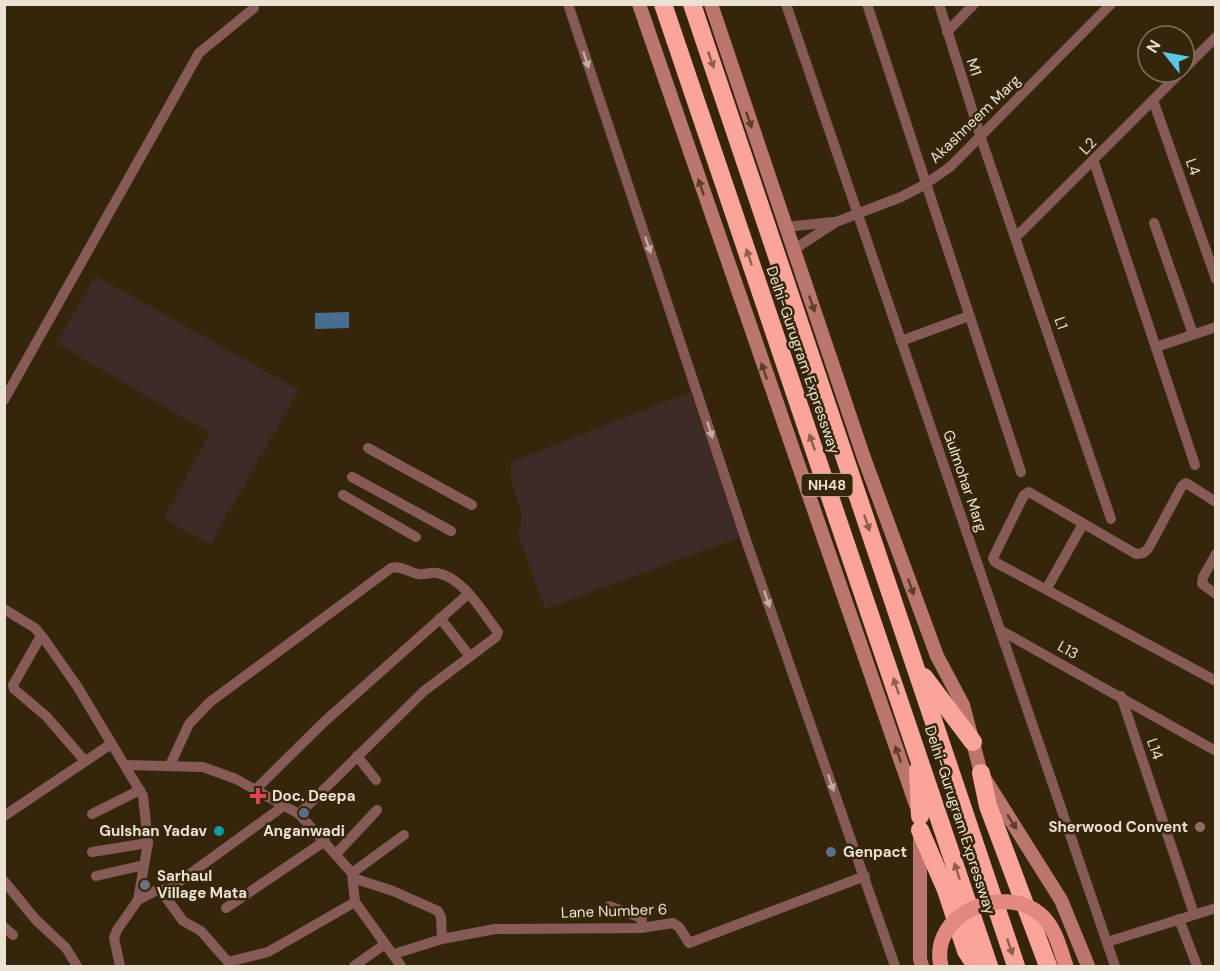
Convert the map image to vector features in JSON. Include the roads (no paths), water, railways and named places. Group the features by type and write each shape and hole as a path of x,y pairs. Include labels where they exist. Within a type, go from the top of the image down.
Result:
{"highway":[{"name":"Delhi-Gurugram Expressway","path":"663,4 917,747 989,966"},
{"name":"Delhi-Gurugram Expressway","path":"692,4 1016,966"},
{"path":"914,663 973,742"},
{"path":"917,747 920,823 946,890 966,951 976,966"},
{"path":"981,773 988,806 1048,966"}],"main road":[{"path":"639,4 920,823 920,959 922,966"},
{"path":"711,4 864,458 937,656 963,705 981,773 1061,900 1088,966"},
{"path":"941,966 941,944 955,920 980,903 1003,900 1023,905 1040,914 1052,929 1066,966"}],"street":[{"path":"568,4 744,534 866,876 895,966"},
{"name":"Gulmohar Marg","path":"786,4 1115,966"},
{"path":"867,4 924,185 1021,472"},
{"name":"M1","path":"939,4 981,138"},
{"path":"947,32 974,4"},
{"name":"Akashneem Marg","path":"793,250 836,222 924,185 950,167 1111,4"},
{"path":"4,400 200,53 254,8"},
{"path":"1196,57 1215,37"},
{"name":"L2","path":"1015,238 1094,162 1169,84"},
{"name":"L4","path":"1153,100 1215,279"},
{"name":"L1","path":"981,138 1111,519"},
{"path":"1094,162 1195,465"},
{"name":"Akashneem Marg","path":"786,227 836,222"},
{"path":"1154,224 1193,334"},
{"path":"902,341 969,316"},
{"path":"1156,347 1215,327"},
{"path":"368,448 472,505"},
{"path":"352,477 451,531"},
{"path":"1215,502 1186,483 1182,486 1143,553 1136,554 1029,492 1024,495 993,558 995,562 1047,588 1215,681"},
{"path":"343,495 416,537"},
{"path":"1047,588 1083,524"},
{"path":"1215,554 1203,577 1202,584 1215,594"},
{"path":"170,765 189,724 210,702 391,568 397,566 418,574 437,573 457,584 468,594 498,632 496,637 469,655 424,691 299,814"},
{"path":"255,790 324,722 468,594"},
{"path":"4,609 34,628 77,686 140,790 146,807 148,843 138,900 114,938 120,966"},
{"path":"440,618 469,655"},
{"name":"L13","path":"1000,630 1121,696"},
{"path":"41,636 13,685 14,689 46,716 85,761"},
{"name":"L14","path":"1121,696 1215,751"},
{"name":"L14","path":"1121,696 1194,914"},
{"path":"4,816 111,744"},
{"path":"357,756 376,780"},
{"path":"125,765 202,767 255,790 299,814 337,854 353,876 355,902 401,966"},
{"path":"92,814 140,790"},
{"path":"138,900 180,882 285,806"},
{"path":"337,854 377,810"},
{"path":"353,876 404,834"},
{"path":"226,908 325,841"},
{"path":"92,852 148,843"},
{"path":"96,876 144,865"},
{"path":"353,876 438,911 441,917 442,939"},
{"name":"Lane Number 6","path":"394,954 442,939 495,929 641,928 673,923 679,927 689,943 866,876"},
{"path":"4,881 36,920 66,948 77,966"},
{"path":"161,891 183,921 201,931 228,963 268,952 355,902"},
{"path":"609,906 642,918 641,928"},
{"path":"1107,942 1215,908"},
{"path":"1179,919 1197,966"},
{"path":"4,927 13,935"},
{"path":"354,966 385,944"}],"water":[{"path":"349,312 349,328 315,329 315,313"}],"place":[{"name":"Doc. Deepa","path":"258,796"},
{"name":"Anganwadi","path":"304,813"},
{"name":"Sherwood Convent","path":"1200,827"},
{"name":"Gulshan Yadav","path":"219,831"},
{"name":"Genpact","path":"831,852"},
{"name":"Sarhaul Village Mata","path":"145,885"}]}
